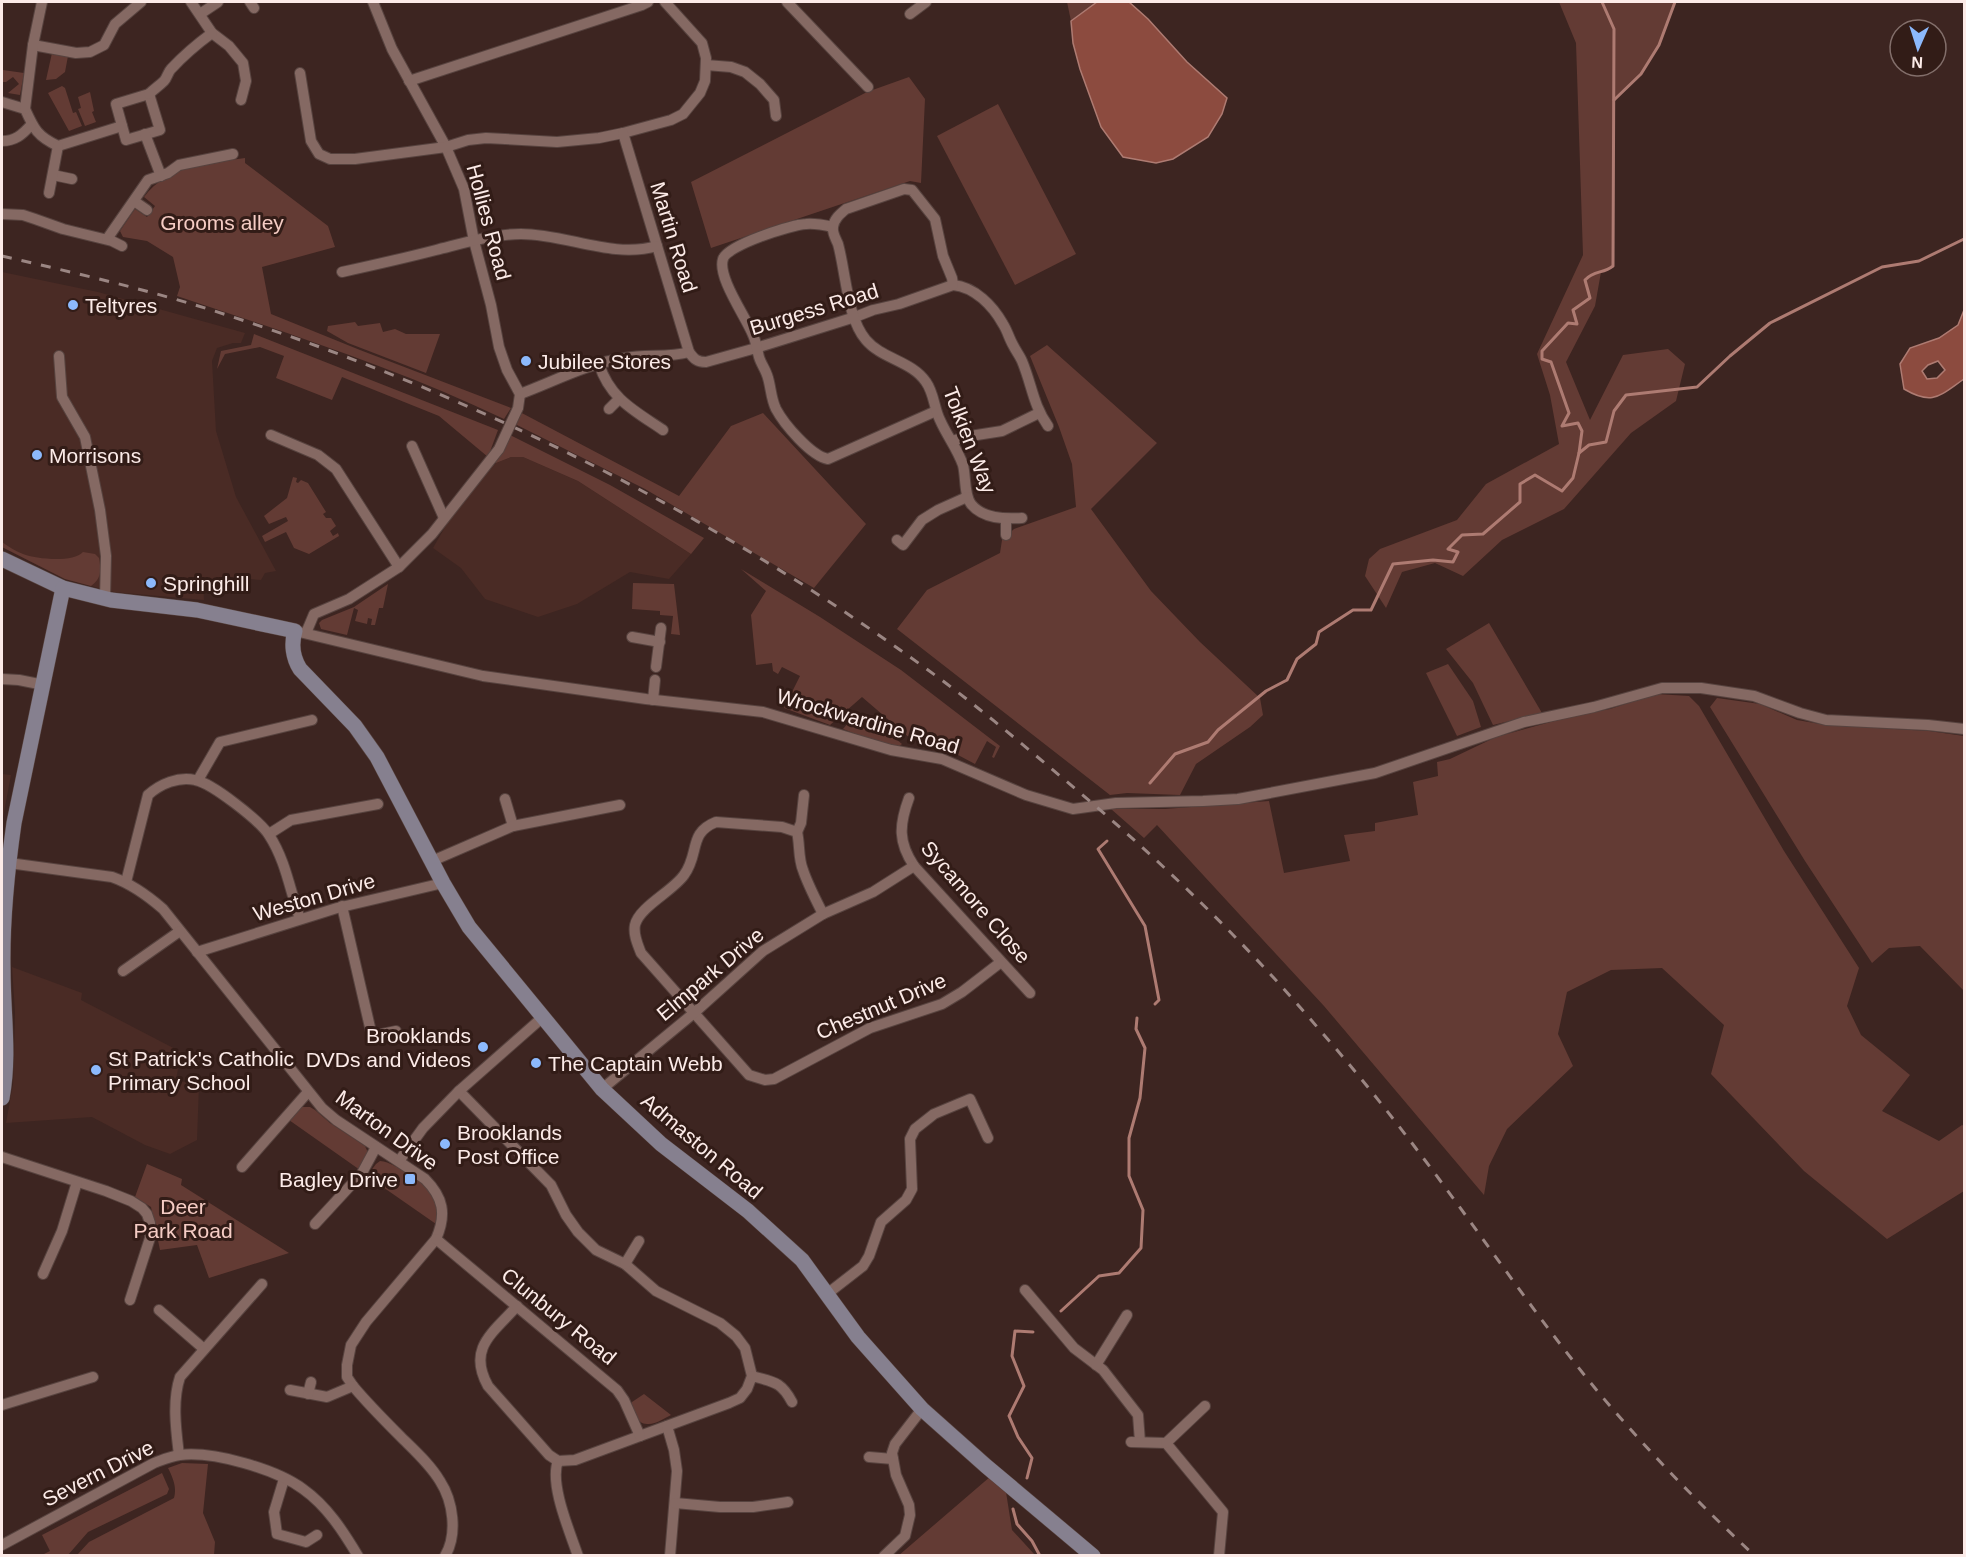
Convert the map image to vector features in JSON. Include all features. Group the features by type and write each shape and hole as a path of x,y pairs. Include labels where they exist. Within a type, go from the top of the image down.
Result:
{"street":[{"path":"42,2 24,109 31,125 43,138 58,146 122,126"},
{"path":"33,45 76,53 90,52 105,45 115,24 141,2"},
{"path":"190,2 212,33 229,46 243,63 246,81 241,100"},
{"path":"200,14 218,2"},
{"name":"Hollies Road","path":"373,2 392,49 446,147 464,189 499,347 507,370 520,394"},
{"path":"409,81 648,2"},
{"path":"300,73 311,141 320,154 330,159 355,159 446,147 468,140 486,138 557,142 599,138 671,120 683,114 700,93 705,81 706,65 702,43 668,2"},
{"path":"787,2 868,87"},
{"path":"910,14 926,2"},
{"path":"149,94 160,130 126,140 116,104 149,94 165,81 170,70 190,49 212,33"},
{"path":"706,65 731,67 745,72 774,100 776,116"},
{"path":"2,102 24,109"},
{"path":"2,141 21,136 31,125"},
{"name":"Martin Road","path":"623,133 689,352"},
{"path":"145,134 161,176"},
{"path":"49,193 58,146"},
{"path":"107,239 148,180 161,176 179,165 233,154"},
{"path":"52,175 72,179"},
{"path":"936,411 834,457 822,458 804,444 777,410 753,335 725,279 722,269 723,258 739,245 795,226 819,224 833,227 838,215 846,209 904,189 912,190 935,219 943,256 953,285 974,292 992,307 1005,325 1012,344 1022,360 1039,413 1048,426"},
{"path":"134,201 147,210"},
{"path":"2,214 5,216 23,215 94,238 107,239 122,246"},
{"name":"Tolkien Way","path":"833,227 855,317 861,332 874,348 913,369 926,381 940,422 953,441 962,464 967,497 973,506 988,516 1006,519 1022,518"},
{"path":"342,272 474,241 520,234 550,235 615,249 643,250 657,246"},
{"name":"Burgess Road","path":"689,352 699,362 706,362 899,304 953,285"},
{"path":"2,559 63,588 105,598 197,610 301,632 314,614 349,599 399,567 432,534 498,449 518,408 520,394 564,375 623,358 679,355 689,352"},
{"path":"59,356 62,397 85,437 100,510 106,556 105,598"},
{"path":"599,364 603,378 620,399 663,430"},
{"path":"609,409 620,399"},
{"path":"953,441 1002,431 1039,413"},
{"path":"272,435 318,455 336,469 399,567"},
{"path":"412,446 444,518"},
{"path":"897,540 903,545 922,520 967,497"},
{"name":"Tolkien Way","path":"1006,519 1006,535"},
{"path":"2,1098 7,1058 3,970 9,863 14,823 63,588"},
{"path":"656,666 662,628"},
{"name":"Wrockwardine Road","path":"301,632 483,676 653,700 763,712 891,750 942,759 1026,795 1073,809 1116,803 1238,799 1375,773 1524,722 1594,707 1662,688 1701,688 1754,696 1826,720 1965,729"},
{"name":"Admaston Road","path":"301,632 293,648 296,663 355,726 377,757 443,883 469,927 602,1089 661,1144 748,1211 802,1260 858,1338 922,1409 1093,1556"},
{"path":"632,637 660,642"},
{"path":"2,679 44,685"},
{"path":"653,700 655,680"},
{"path":"198,780 220,742 312,720"},
{"path":"126,882 148,795 155,788 172,781 198,780 246,811 269,834 287,874 300,919"},
{"path":"804,795 801,823 797,831 800,860 802,870 823,914"},
{"name":"Sycamore Close","path":"909,798 903,813 902,844 914,867 1030,993"},
{"path":"505,799 513,826"},
{"path":"432,861 513,826 620,805"},
{"path":"269,834 291,820 373,809"},
{"name":"Chestnut Drive","path":"797,831 782,827 716,822 707,826 699,833 691,864 685,874 640,915 635,926 636,940 641,953 749,1075 765,1080 774,1079 870,1028 942,1004 962,992 1001,962"},
{"name":"Marton Drive","path":"9,863 112,877 146,894 163,909 328,1114 399,1161 436,1190 443,1213 436,1239 366,1323 351,1345 347,1377 353,1386"},
{"name":"Elmpark Drive","path":"602,1089 694,1013 764,951 823,914 873,892 914,867"},
{"name":"Weston Drive","path":"197,952 342,906 443,883"},
{"path":"342,906 372,1036 396,1031"},
{"path":"123,971 180,931"},
{"path":"399,1161 423,1128 459,1091 543,1017"},
{"path":"459,1091 551,1185 566,1215 596,1250 625,1264 656,1292 720,1323 736,1336 745,1348 752,1376 747,1389 740,1398 575,1460 558,1461 549,1455 481,1374 480,1360 484,1345 517,1306"},
{"path":"242,1167 308,1092"},
{"path":"827,1294 863,1266 881,1222 906,1200 912,1189 910,1139 915,1129 934,1114 970,1099 987,1138"},
{"path":"315,1224 362,1173 376,1147"},
{"path":"2,1157 131,1201 142,1208 150,1222 150,1238 130,1300"},
{"path":"43,1274 62,1230 77,1182"},
{"name":"Clunbury Road","path":"436,1239 617,1390 640,1436"},
{"path":"625,1264 639,1241"},
{"path":"179,1455 175,1427 177,1386 180,1377 262,1284"},
{"path":"1025,1290 1074,1348 1102,1370 1138,1415 1135,1442 1166,1443 1204,1406"},
{"path":"159,1310 204,1349"},
{"path":"1096,1365 1127,1315"},
{"path":"752,1376 779,1383 792,1402"},
{"path":"2,1405 93,1377"},
{"path":"308,1394 311,1382"},
{"path":"290,1390 327,1397 353,1386 423,1459 440,1481 449,1500 452,1534 446,1556"},
{"path":"884,1556 905,1536 910,1515 909,1505 896,1475 892,1453 895,1444 922,1409"},
{"path":"667,1426 677,1471 670,1556"},
{"path":"1166,1443 1223,1512 1219,1556"},
{"name":"Severn Drive","path":"2,1545 154,1463 179,1455 196,1455 248,1464 302,1487 339,1525 358,1556"},
{"path":"869,1457 893,1459"},
{"path":"558,1461 556,1466 558,1495 578,1556"},
{"path":"284,1479 274,1512 273,1538 306,1542 317,1535"},
{"path":"675,1503 753,1507 781,1499"}],"shaded area":[{"path":"1097,2 1129,2 1148,19 1187,62 1227,98 1222,114 1208,137 1173,159 1156,163 1123,157 1101,127 1073,43 1071,21"},
{"path":"2,272 98,292 245,333 241,343 217,348 212,361 216,431 236,497 276,571 265,573 261,580 227,577 227,580 203,580 204,600 114,592 65,579 2,547"},
{"path":"1964,310 1964,379 1936,397 1922,397 1904,389 1900,364 1910,348 1939,338 1958,325","holes":["1938,361 1945,370 1937,378 1927,379 1922,371 1928,365"]},
{"path":"511,457 523,457 578,481 691,554 669,579 630,572 577,604 538,617 485,599 461,568 433,548 448,522 475,487 496,463"},
{"path":"2,774 11,775 2,823"},
{"name":"St Patrick's Catholic Primary School","path":"12,967 82,993 81,1000 181,1052 176,1080 199,1085 197,1140 170,1154 145,1145 92,1117 6,1123 13,1084 14,1059 15,1012"}],"green space":[{"path":"1067,2 1097,2 1071,21"},
{"path":"1559,2 1675,2 1659,45 1641,74 1614,100 1613,266 1601,272 1595,306 1566,362 1590,420 1623,355 1668,349 1685,364 1676,401 1631,433 1564,509 1502,540 1463,576 1435,563 1402,572 1386,608 1365,576 1369,559 1380,549 1457,520 1486,484 1559,444 1550,395 1537,354 1583,255 1576,43"},
{"path":"52,53 68,56 65,72 56,79 46,80"},
{"path":"3,70 24,73 20,95 8,93 19,84 13,77 2,82"},
{"path":"909,77 925,99 921,183 910,181 711,248 691,182 867,92"},
{"path":"62,86 65,88 73,113 76,112 82,126 69,131 48,93"},
{"path":"90,92 94,111 92,112 96,122 85,126 78,109 81,108 78,97"},
{"path":"998,104 1076,254 1015,285 937,136"},
{"name":"Grooms alley","path":"245,158 245,163 328,226 335,247 262,267 271,314 511,408 504,419 383,368 177,296 180,287 173,257 147,241 123,237 120,231 135,209 147,217 155,206 144,197 165,178 190,167"},
{"path":"355,322 358,326 380,323 383,332 395,329 406,334 440,334 426,373 348,343 327,331 328,326"},
{"path":"254,334 498,430 488,457 439,416 342,377 332,400 276,378 284,356 260,347 225,354 217,369 221,351 251,345"},
{"path":"1047,345 1157,443 1091,509 1151,591 1200,642 1260,698 1263,715 1250,727 1196,764 1180,795 1127,793 1110,795 897,629 927,590 1000,553 1002,540 1014,529 1076,507 1072,464 1030,356"},
{"path":"518,411 679,496 731,426 763,413 866,524 814,588 645,489 513,423"},
{"path":"510,435 610,485 704,538 691,554 578,481 523,457 511,457 494,462"},
{"path":"293,477 297,478 298,483 301,480 308,483 326,512 323,514 326,518 331,518 336,526 330,531 333,536 338,533 339,536 309,554 294,548 286,532 265,542 262,536 288,521 286,517 269,524 264,516 287,498"},
{"path":"2,542 23,554 36,557 63,559 83,552 95,554 99,558 99,577 91,586 65,579 2,547"},
{"path":"741,569 901,670 1000,746 994,758 992,757 996,747 987,741 975,764 924,737 911,739 862,697 830,725 784,708 800,676 782,667 778,674 773,671 772,663 756,665 751,615 766,591"},
{"path":"633,583 674,584 680,635 671,634 673,616 660,615 660,611 632,609"},
{"path":"388,584 383,608 379,608 375,625 371,625 372,619 368,618 367,624 355,621 358,610 354,608 347,635 321,629 319,623 322,620 354,607"},
{"path":"1489,623 1542,713 1493,725 1473,683 1446,649"},
{"path":"1448,664 1473,701 1481,727 1457,736 1426,673"},
{"path":"1656,694 1689,696 1699,706 1784,851 1859,968 1847,1006 1861,1035 1910,1075 1882,1111 1939,1141 1962,1125 1964,1126 1964,1191 1887,1239 1804,1171 1711,1074 1724,1025 1662,968 1611,970 1567,992 1558,1034 1573,1066 1507,1129 1489,1166 1484,1195 1324,1006 1157,825 1144,838 1111,809 1165,809 1269,801 1284,873 1350,861 1344,835 1375,831 1375,823 1418,815 1413,782 1438,776 1437,762 1450,759 1496,737 1576,715 1610,709"},
{"path":"1717,698 1760,704 1797,720 1826,725 1929,731 1964,736 1964,991 1920,946 1889,948 1872,963 1805,861 1710,707"},
{"path":"869,717 902,744 898,747 843,729 848,723"},
{"path":"301,1107 310,1107 315,1110 365,1146 369,1155 360,1170 289,1120"},
{"path":"380,1161 397,1167 431,1193 436,1207 436,1224 367,1176"},
{"name":"Deer Park Road","path":"147,1164 182,1179 181,1185 289,1253 209,1278 197,1245 160,1250 151,1207 135,1197"},
{"path":"644,1394 671,1415 653,1423 640,1422 634,1413 632,1402"},
{"path":"182,1463 208,1464 203,1513 215,1542 214,1555 77,1555 89,1542 174,1498 175,1486 168,1468"},
{"path":"162,1473 169,1489 167,1494 88,1532 68,1555 42,1555 50,1551 42,1535"},
{"path":"991,1476 1006,1492 1012,1530 1035,1555 898,1556"}],"waterway":[{"path":"1579,453 1582,431 1578,423 1562,426 1569,413 1551,362 1542,359 1542,351 1568,323 1577,324 1573,310 1590,298 1585,280 1613,266 1614,29 1602,2"},
{"path":"1614,100 1641,74 1659,45 1675,2"},
{"path":"1150,783 1175,754 1208,742 1218,730 1266,691 1287,680 1297,659 1316,644 1319,632 1353,610 1371,610 1393,564 1433,560 1453,562 1458,552 1448,549 1462,535 1483,534 1520,502 1520,484 1535,475 1562,491 1573,478 1579,453 1589,445 1606,442 1614,411 1626,395 1697,387 1770,323 1882,267 1919,261 1964,239"},
{"path":"1107,841 1098,849 1145,926 1159,1000 1155,1004"},
{"path":"1061,1311 1099,1276 1119,1273 1141,1248 1143,1210 1129,1176 1129,1138 1140,1098 1145,1048 1136,1029 1137,1018"},
{"path":"1027,1478 1032,1458 1018,1437 1009,1416 1024,1386 1012,1356 1015,1331 1033,1332"},
{"path":"1013,1509 1017,1524 1032,1541 1040,1556"}],"railway":[{"path":"2,256 132,287 208,309 307,342 500,421 594,466 775,567 862,624 947,684 1110,819 1172,875 1262,965 1332,1044 1385,1109 1599,1393 1674,1477 1755,1556"}],"place":[{"name":"Teltyres","path":"73,305"},
{"name":"Jubilee Stores","path":"526,361"},
{"name":"Morrisons","path":"37,455"},
{"name":"Springhill","path":"151,583"},
{"name":"Brooklands DVDs and Videos","path":"483,1047"},
{"name":"The Captain Webb","path":"536,1063"},
{"name":"St Patrick's Catholic Primary School","path":"96,1070"},
{"name":"Brooklands Post Office","path":"445,1144"},
{"name":"Bagley Drive","path":"410,1179"}]}
